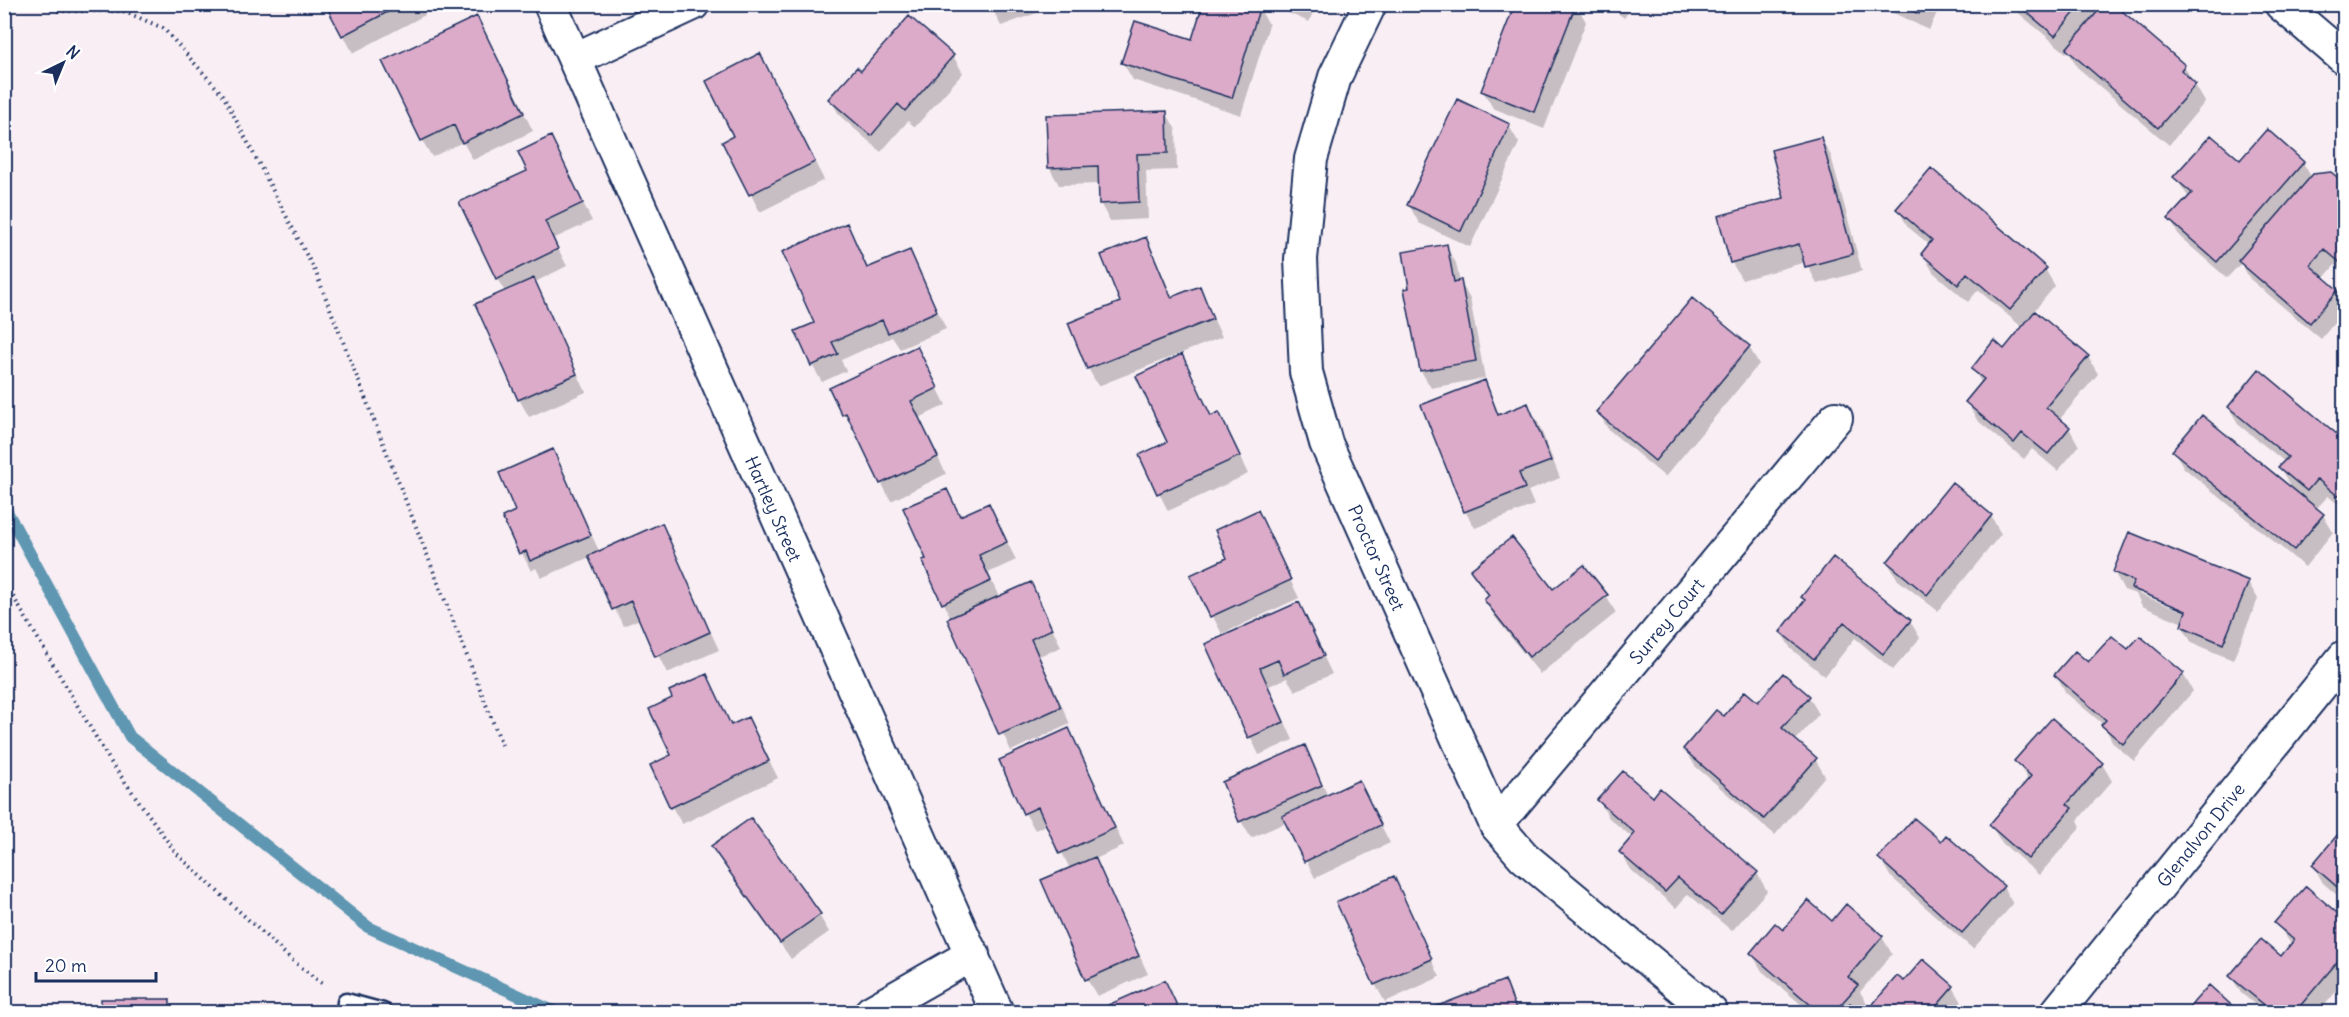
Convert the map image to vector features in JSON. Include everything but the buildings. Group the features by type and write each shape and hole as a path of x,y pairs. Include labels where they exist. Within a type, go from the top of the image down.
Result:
{"street":[{"name":"Hartley Street","path":"550,4 997,1012"},
{"path":"575,59 693,4"},
{"name":"Proctor Street","path":"1370,4 1335,77 1311,159 1301,259 1306,372 1326,443 1496,825 1524,857 1711,1012"},
{"path":"2281,4 2344,58"},
{"name":"Surrey Court","path":"1496,825 1836,418"},
{"name":"Glenalvon Drive","path":"2057,1012 2344,657"},
{"path":"871,1012 973,954"}],"lane":[{"path":"346,1007 383,1012"}],"path":[{"path":"48,4 56,11 123,11 163,28 223,95 316,273 502,746"},
{"path":"4,581 110,761 176,854 346,1007"}],"waterway":[{"path":"4,506 130,737 368,927 555,1012"}]}
